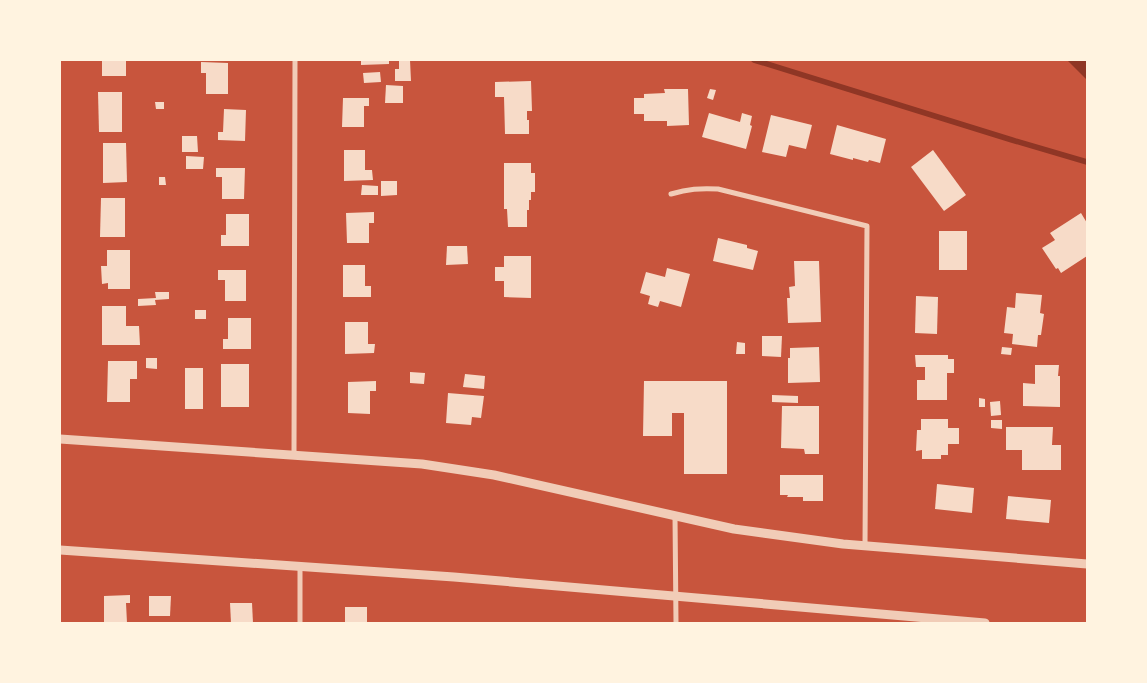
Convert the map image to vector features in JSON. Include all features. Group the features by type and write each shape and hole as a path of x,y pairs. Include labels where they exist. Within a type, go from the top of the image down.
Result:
{"street":[{"path":"294,455 295,60"},
{"path":"671,194 699,188 718,189 867,226 865,546"},
{"path":"60,439 422,464 494,475 734,529 843,544 1087,564"},
{"path":"676,516 676,623"},
{"path":"60,550 454,576 985,623"},
{"path":"300,566 300,623"}],"shaded area":[{"path":"1067,60 1087,60 1087,80"}],"building":[{"path":"102,60 126,60 126,76 102,76"},
{"path":"361,60 389,60 389,64 361,65"},
{"path":"399,60 410,60 411,81 395,81 395,69 399,69"},
{"path":"201,62 228,63 228,94 206,94 206,73 201,73"},
{"path":"380,72 381,82 364,83 363,73"},
{"path":"531,81 532,111 527,111 529,134 505,134 504,97 495,97 495,82"},
{"path":"386,85 403,86 403,103 385,103"},
{"path":"664,89 688,89 689,125 667,126 667,121 644,121 644,114 634,114 634,98 644,98 644,94 665,93"},
{"path":"710,89 716,90 713,100 707,98"},
{"path":"98,92 122,92 122,132 99,132"},
{"path":"343,98 369,98 369,106 364,106 364,127 342,127"},
{"path":"155,102 164,102 164,109 156,109"},
{"path":"224,109 246,110 245,141 218,140 218,132 223,132"},
{"path":"709,113 740,122 742,113 752,116 750,125 752,126 746,149 702,137"},
{"path":"771,115 812,125 806,149 789,145 786,157 762,152"},
{"path":"837,125 886,139 880,163 853,158 853,160 830,154"},
{"path":"182,136 197,136 198,152 182,152"},
{"path":"103,143 126,143 127,182 103,183"},
{"path":"344,150 365,150 365,170 372,170 373,180 344,181"},
{"path":"933,150 966,195 944,211 911,167"},
{"path":"186,156 204,157 203,169 186,169"},
{"path":"504,163 531,163 531,173 535,173 535,192 531,192 531,200 529,200 527,227 508,227 507,209 504,209"},
{"path":"216,168 245,168 244,199 222,199 222,177 216,177"},
{"path":"159,177 165,177 166,185 159,185"},
{"path":"381,181 397,181 397,195 381,196"},
{"path":"362,185 378,186 378,195 361,195"},
{"path":"101,198 125,198 125,237 100,237"},
{"path":"374,212 374,223 369,223 369,243 347,243 346,213"},
{"path":"1081,213 1087,223 1087,256 1061,273 1058,268 1056,269 1042,248 1055,240 1050,233"},
{"path":"226,214 249,214 249,246 221,246 221,235 226,235"},
{"path":"939,231 967,231 967,270 939,270"},
{"path":"718,238 747,245 747,248 758,251 753,270 713,261"},
{"path":"447,246 467,246 468,264 446,265"},
{"path":"107,250 130,250 130,289 108,289 108,283 102,284 101,266 107,266"},
{"path":"504,256 531,256 531,298 504,297 504,281 495,281 495,267 504,267"},
{"path":"794,261 819,261 821,322 788,323 787,298 790,298 789,287 795,286"},
{"path":"343,265 365,265 365,286 371,286 371,297 343,297"},
{"path":"667,268 690,274 681,307 660,301 658,307 648,304 650,296 640,293 646,272 665,277"},
{"path":"218,270 246,270 246,301 225,301 225,280 218,280"},
{"path":"155,292 169,292 169,299 155,300 156,305 138,306 138,299 156,298"},
{"path":"1016,293 1042,295 1040,313 1044,314 1041,335 1038,335 1037,347 1012,344 1013,334 1004,333 1007,307 1015,308"},
{"path":"916,296 938,297 937,334 915,333"},
{"path":"102,306 126,306 126,326 139,326 140,345 102,345"},
{"path":"195,310 206,310 206,319 195,319"},
{"path":"228,318 251,318 251,349 223,349 223,339 228,339"},
{"path":"345,322 368,322 368,344 375,344 374,353 345,354"},
{"path":"762,336 782,336 781,357 762,356"},
{"path":"737,342 745,343 745,354 736,354"},
{"path":"819,347 820,382 788,383 790,348"},
{"path":"1002,347 1012,348 1011,355 1001,354"},
{"path":"915,355 948,355 948,359 954,359 954,373 947,373 947,400 917,400 917,380 925,380 925,367 916,367"},
{"path":"146,358 157,358 157,369 146,368"},
{"path":"108,361 137,361 137,379 130,379 130,402 107,402"},
{"path":"221,364 249,364 249,407 221,407"},
{"path":"1035,365 1059,365 1060,407 1023,406 1023,383 1035,384"},
{"path":"185,368 203,368 203,409 185,409"},
{"path":"410,372 425,373 424,384 410,383"},
{"path":"465,374 485,376 484,389 463,387"},
{"path":"376,381 376,391 370,391 370,414 348,413 348,382"},
{"path":"644,381 727,381 727,474 684,474 684,413 672,413 672,436 643,436"},
{"path":"448,393 484,396 481,418 472,417 471,425 446,423"},
{"path":"772,395 798,396 798,403 772,402"},
{"path":"979,398 985,399 985,407 979,407"},
{"path":"1000,401 1001,415 991,416 990,402"},
{"path":"782,406 819,406 819,454 805,454 804,449 781,448"},
{"path":"921,419 948,419 948,428 959,428 959,444 948,444 948,455 941,455 941,459 922,459 922,450 916,451 917,430 921,430"},
{"path":"991,420 1002,420 1002,429 991,428"},
{"path":"1006,427 1053,427 1052,445 1061,445 1061,470 1022,470 1022,450 1006,450"},
{"path":"780,475 823,475 823,501 803,501 803,497 780,495"},
{"path":"937,484 974,488 972,513 935,509"},
{"path":"1008,496 1051,500 1049,523 1006,519"},
{"path":"130,595 130,603 126,603 127,623 104,623 104,596"},
{"path":"149,596 171,596 170,616 149,616"},
{"path":"230,603 252,603 253,623 231,623"},
{"path":"345,607 367,607 367,623 345,623"}],"waterway":[{"path":"754,60 1087,162"}]}
